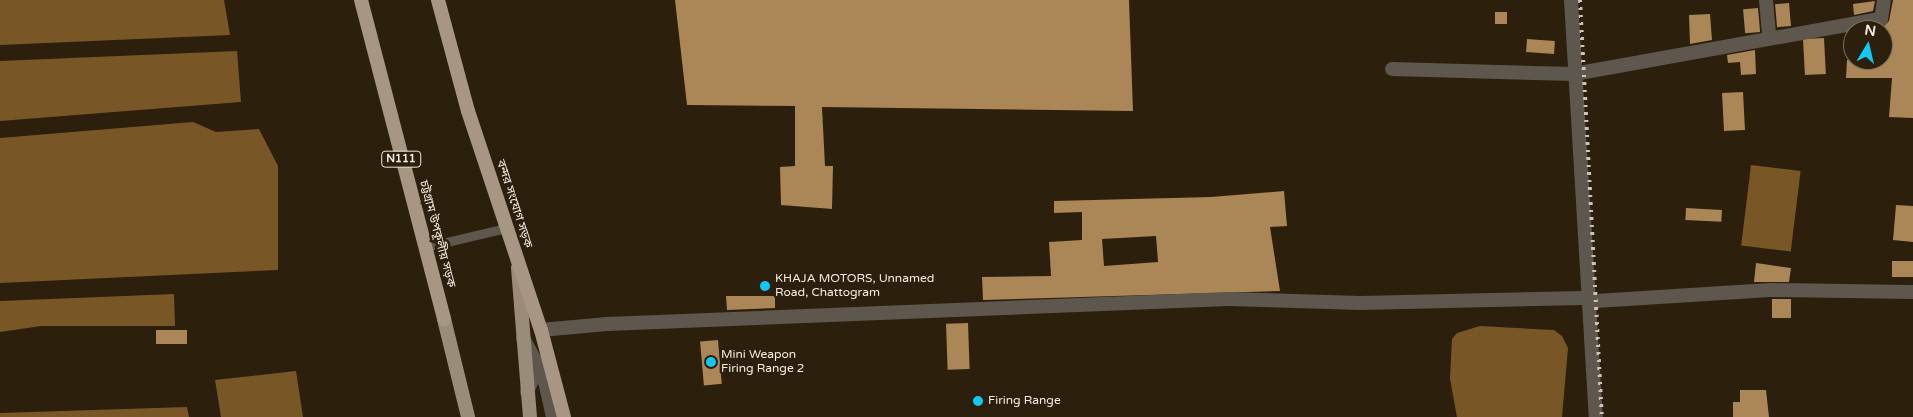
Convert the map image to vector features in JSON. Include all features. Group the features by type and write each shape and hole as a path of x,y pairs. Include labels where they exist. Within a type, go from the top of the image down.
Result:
{"highway":[{"name":"চট্টগ্রাম উপকূলীয় সড়ক","path":"361,0 444,318"},
{"name":"বন্দর সংযোগ সড়ক","path":"438,0 468,111 540,330 564,417"}],"main road":[{"path":"518,263 522,334 530,417"},
{"name":"চট্টগ্রাম উপকূলীয় সড়ক","path":"444,318 468,417"}],"street":[{"path":"1571,0 1596,417"},
{"path":"1766,0 1769,37"},
{"path":"1392,69 1574,74 1769,37 1881,19 1884,0"},
{"path":"540,330 607,324 1228,299 1360,303 1588,299 1770,290 1913,292"},
{"path":"522,334 544,377 553,417"},
{"path":"527,392 533,378 544,377"}],"lane":[{"path":"425,247 506,228"}],"shaded area":[{"path":"0,0 224,0 230,35 0,45"},
{"path":"237,51 241,102 0,121 0,61"},
{"path":"193,122 216,132 259,129 278,166 278,270 0,283 0,138"},
{"path":"1751,165 1801,171 1791,251 1741,245"},
{"path":"174,294 175,326 41,326 0,332 0,301"},
{"path":"1480,326 1554,330 1562,336 1568,348 1562,417 1457,417 1450,379 1452,339 1457,333"},
{"path":"296,371 303,417 221,417 215,380"},
{"path":"187,407 189,417 0,417 0,413"}],"building":[{"path":"675,0 1129,0 1133,111 822,107 825,166 833,166 832,209 781,205 780,167 795,166 795,106 687,105"},
{"path":"1893,0 1913,0 1913,118 1889,117 1892,78 1846,78 1846,70 1893,70 1893,20 1889,20"},
{"path":"1875,1 1873,11 1854,15 1853,4"},
{"path":"1789,3 1791,26 1777,27 1775,4"},
{"path":"1758,8 1760,32 1745,33 1743,9"},
{"path":"1495,12 1507,12 1507,24 1495,24"},
{"path":"1710,14 1712,40 1690,44 1689,15"},
{"path":"1824,38 1826,74 1805,75 1803,39"},
{"path":"1527,39 1555,41 1554,54 1526,52"},
{"path":"1755,50 1756,74 1741,75 1740,62 1728,63 1727,55"},
{"path":"1743,92 1745,130 1724,131 1722,93"},
{"path":"1284,191 1287,226 1270,227 1280,291 983,300 982,277 1051,276 1049,242 1082,240 1082,212 1054,213 1054,201 1211,197","holes":["1156,236 1158,262 1104,266 1102,239"]},
{"path":"1896,205 1913,206 1913,242 1893,240"},
{"path":"1686,208 1722,210 1721,222 1685,220"},
{"path":"1892,261 1913,261 1913,277 1892,277"},
{"path":"1756,263 1791,268 1789,282 1754,282"},
{"path":"726,296 775,296 775,308 727,310"},
{"path":"1772,299 1791,299 1791,318 1772,318"},
{"path":"968,323 970,369 948,370 946,324"},
{"path":"156,330 187,330 187,344 156,344"},
{"name":"Mini Weapon Firing Range 2","path":"718,340 722,384 704,385 700,342"},
{"path":"1740,390 1766,390 1769,417 1733,417 1733,402 1740,402"}],"railway":[{"path":"1580,0 1602,417"}],"place":[{"name":"KHAJA MOTORS, Unnamed Road, Chattogram","path":"765,286"},
{"name":"Mini Weapon Firing Range 2","path":"711,362"},
{"name":"Firing Range","path":"978,401"}]}
